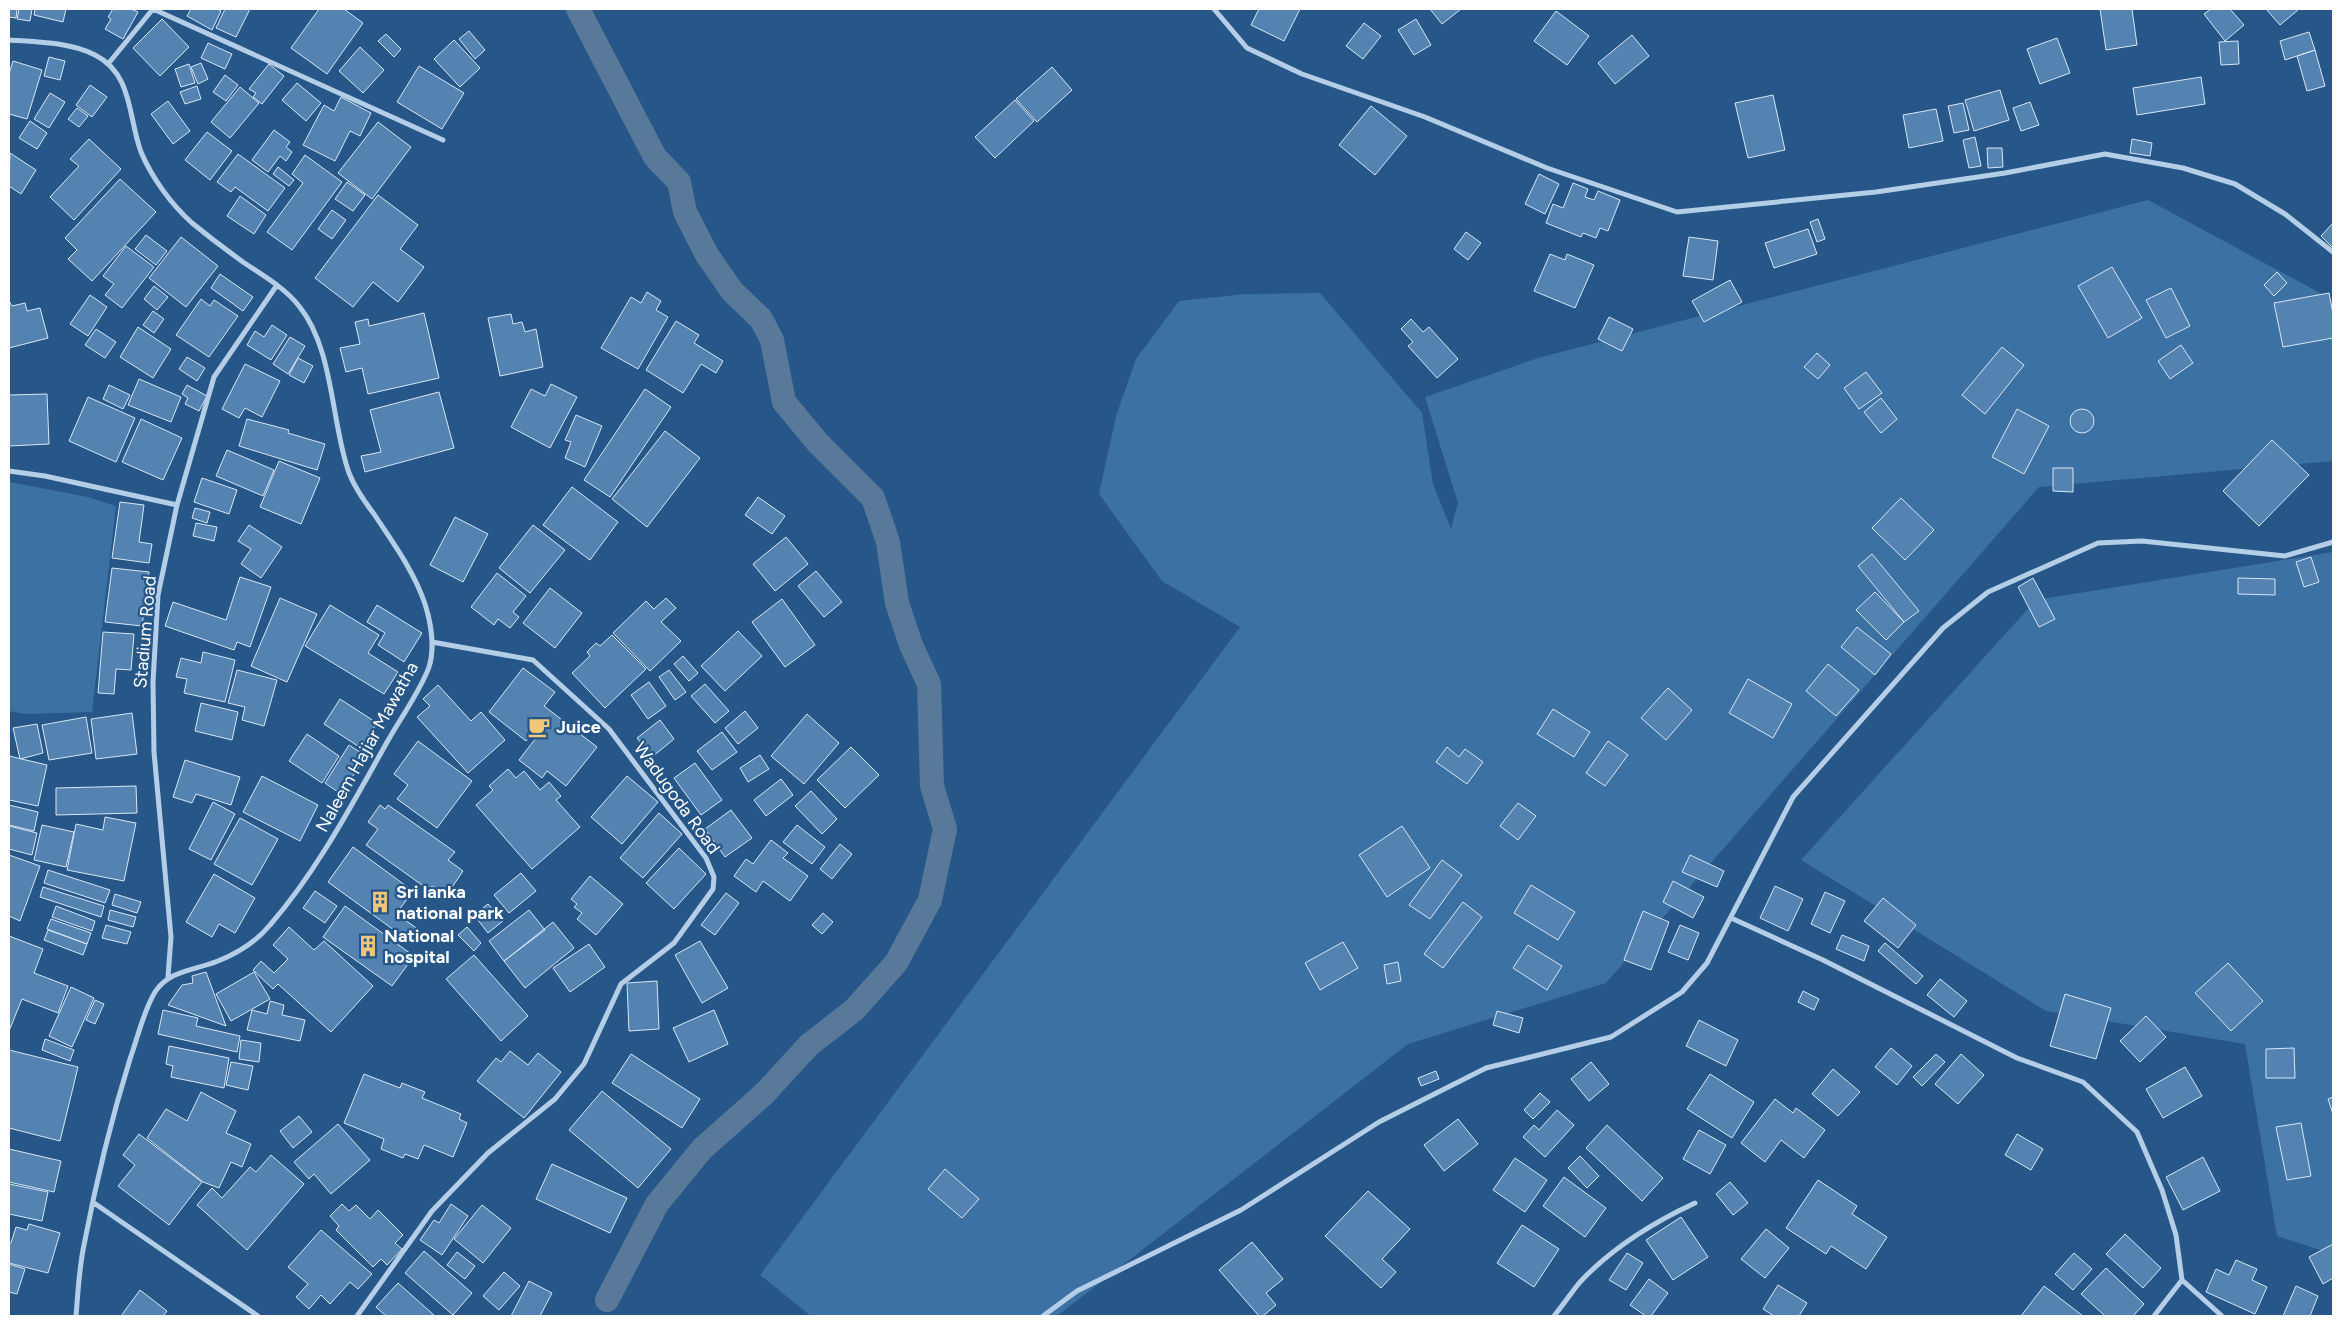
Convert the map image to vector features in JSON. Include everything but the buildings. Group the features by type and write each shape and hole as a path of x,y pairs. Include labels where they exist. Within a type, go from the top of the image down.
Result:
{"street":[{"path":"108,64 153,9 443,140"},
{"path":"1214,9 1247,48 1302,74 1425,117 1547,168 1677,212 1876,192 2005,173 2104,154 2183,168 2235,184 2285,214 2333,252"},
{"name":"Naleem Hajiar Mawatha","path":"9,40 54,44 84,50 116,71 123,84 135,132 144,157 171,200 198,228 277,285 301,308 314,333 331,390 342,449 349,473 361,496 406,561 426,606 432,642 429,667 327,845 270,925 239,952 214,963 168,977"},
{"name":"Stadium Road","path":"168,977 171,937 154,752 152,682 158,595 177,505 214,377 277,285"},
{"path":"9,470 177,505"},
{"path":"1043,1316 1077,1291 1241,1210 1379,1122 1486,1068 1611,1037 1682,992 1707,963 1793,797 1943,628 1988,592 2098,543 2142,541 2285,556 2333,542"},
{"name":"Wadugoda Road","path":"358,1316 432,1212 488,1153 555,1099 584,1064 620,984 674,943 713,889 714,877 706,858 609,729 533,660 432,642"},
{"path":"1731,918 1823,960 1890,996 2017,1058 2083,1082 2137,1132 2162,1190 2176,1235 2182,1280 2222,1316"},
{"path":"76,1316 83,1248 102,1159 144,1017 154,994 168,977"},
{"path":"94,1203 258,1316"},
{"path":"1554,1316 1581,1282 1620,1248 1677,1212 1695,1203"},
{"path":"2154,1316 2182,1280"}],"shaded area":[{"path":"2148,200 2333,300 2333,461 2039,487 1606,983 1408,1044 1057,1316 811,1316 760,1275 1240,627 1162,581 1099,494 1116,416 1136,359 1179,301 1246,294 1320,293 1422,413 1433,484 1451,529 1458,503 1425,397 1538,358"},
{"path":"9,482 88,497 116,506 92,712 25,714 9,711"},
{"path":"2333,552 2333,1254 2277,1236 2245,1044 2046,1011 1801,860 2036,600"}],"waterway":[{"path":"578,9 655,157 679,182 685,212 707,255 732,291 761,319 772,340 784,402 818,443 873,498 888,542 897,603 911,645 929,684 932,786 945,829 930,900 896,963 854,1010 809,1045 764,1094 702,1149 657,1204 607,1300"}],"place":[{"name":"Juice","path":"539,727"},
{"name":"Sri lanka national park","path":"380,902"},
{"name":"National hospital","path":"368,946"}]}
